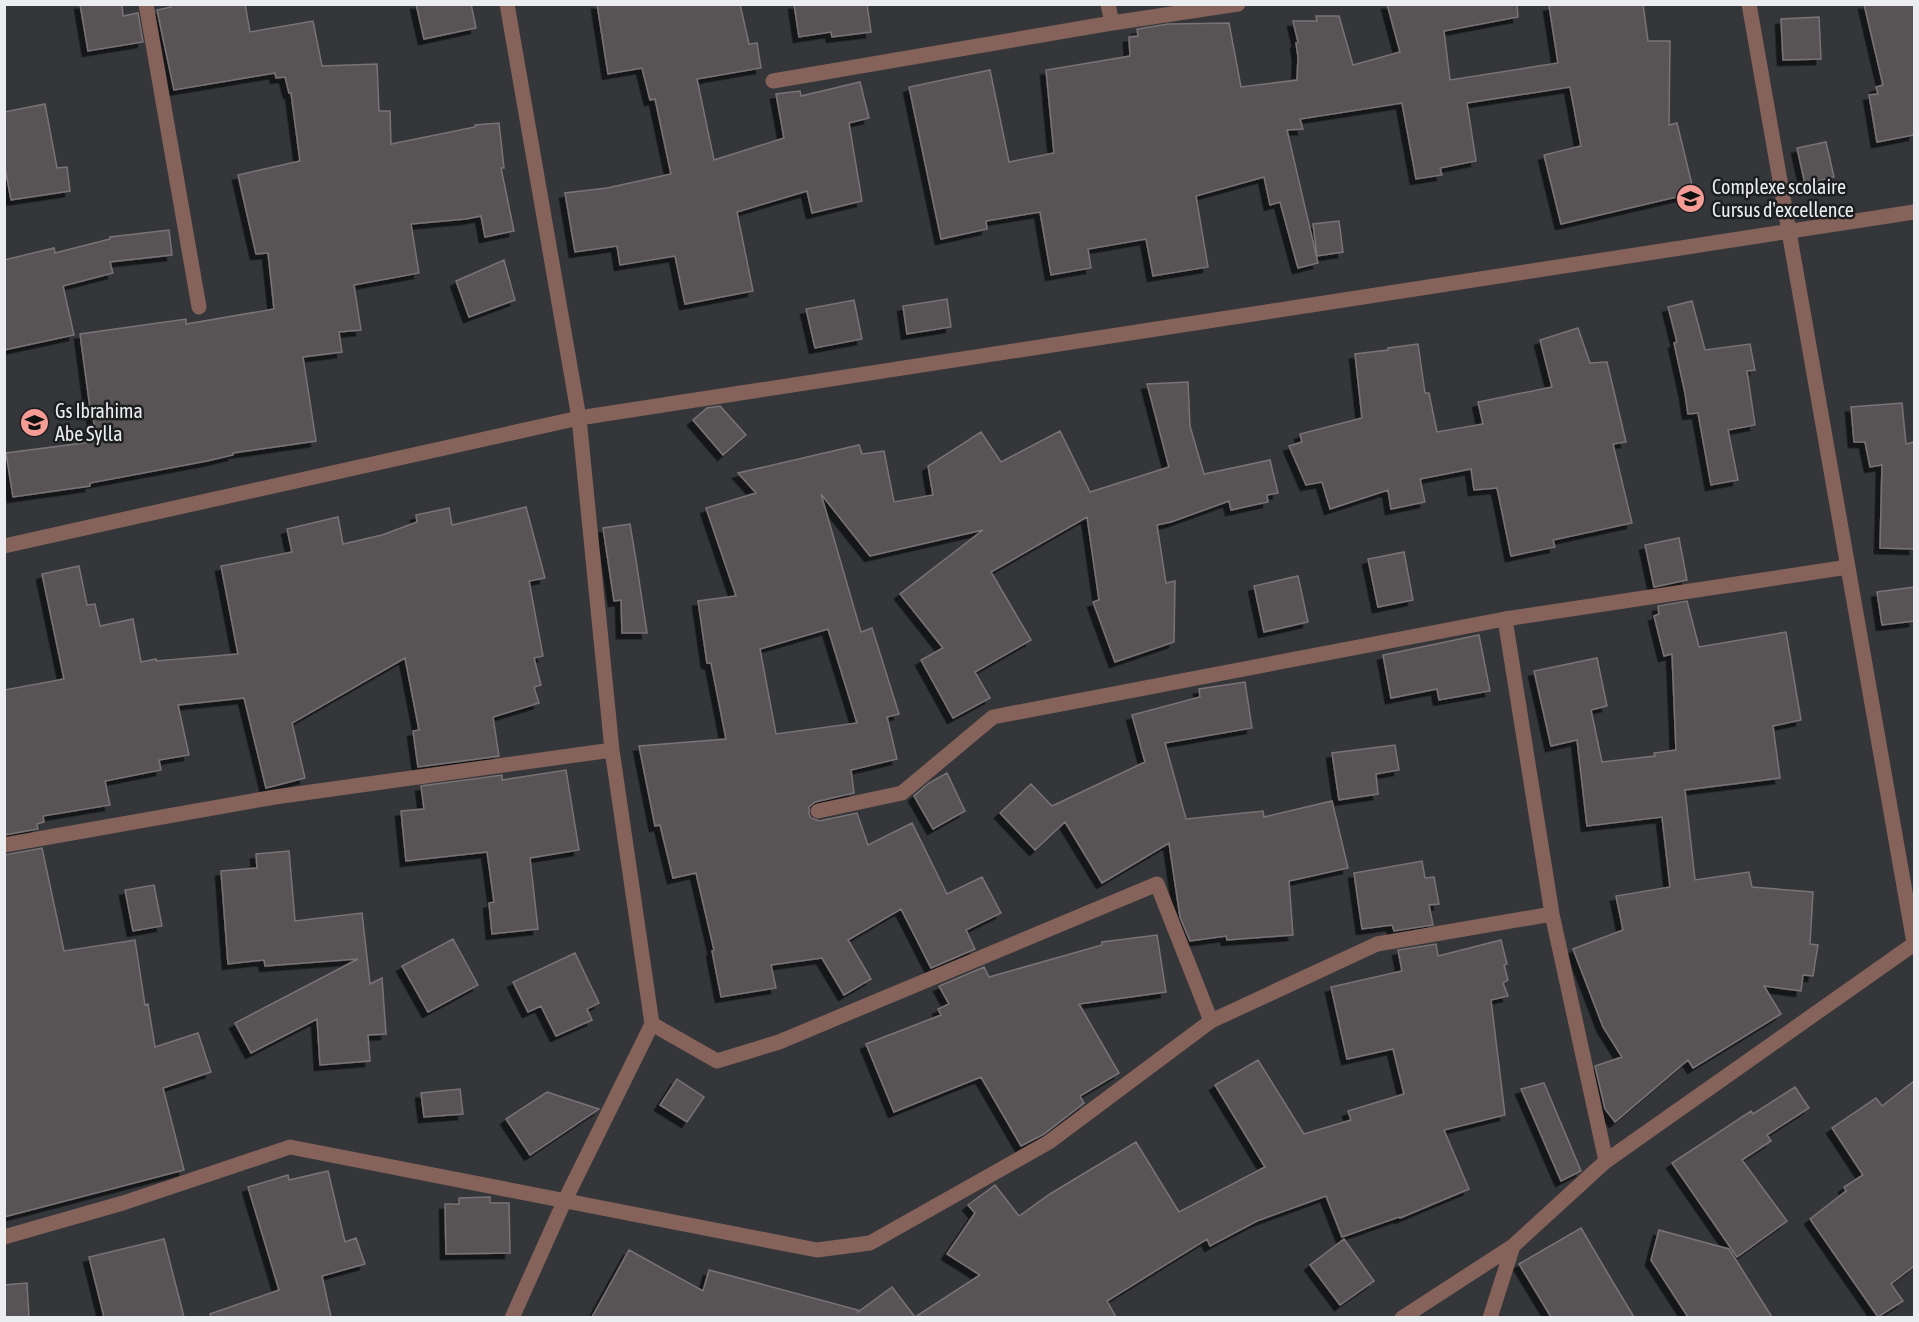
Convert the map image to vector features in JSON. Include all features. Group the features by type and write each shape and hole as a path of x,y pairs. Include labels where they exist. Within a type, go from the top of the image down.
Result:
{"street":[{"path":"146,4 199,307"},
{"path":"507,4 579,418 612,750 652,1024 564,1202 512,1317"},
{"path":"1108,4 1112,23"},
{"path":"773,81 1112,23 1238,4"},
{"path":"1402,1317 1513,1246 1606,1161 1914,944 1749,4"},
{"path":"4,546 579,418 1914,212"},
{"path":"818,811 902,794 993,717 1505,619 1848,567"},
{"path":"1505,619 1552,914 1606,1161"},
{"path":"4,845 275,797 612,750"},
{"path":"652,1024 717,1061 779,1042 1157,884 1211,1021"},
{"path":"4,1237 123,1203 290,1148 817,1250 870,1243 1049,1143 1211,1021 1377,944 1552,914"},
{"path":"1490,1317 1513,1246"}],"building":[{"path":"80,4 122,4 123,16 138,13 143,42 88,51"},
{"path":"170,4 245,4 250,32 313,21 322,66 377,64 379,111 390,111 391,144 475,127 475,125 499,123 504,168 501,168 514,231 485,237 481,216 411,224 419,273 354,285 361,330 339,332 342,352 303,357 316,441 233,453 233,455 207,461 90,483 90,486 13,497 6,453 99,441 90,408 80,334 186,319 186,324 274,309 268,253 256,254 238,175 300,161 291,93 289,93 285,77 276,78 275,73 174,90 157,10 171,7"},
{"path":"416,4 471,4 476,28 424,39"},
{"path":"597,4 740,4 749,44 757,43 761,68 697,79 714,160 784,138 776,94 800,91 801,96 860,82 869,118 849,123 862,201 812,213 807,191 737,212 753,291 685,304 675,256 620,265 617,246 575,252 565,193 607,188 671,174 655,99 650,100 642,68 608,74"},
{"path":"794,4 867,4 871,32 832,37 831,32 799,37"},
{"path":"1387,4 1517,4 1518,17 1444,31 1450,80 1558,63 1549,6 1643,4 1648,41 1670,41 1669,125 1677,123 1694,193 1561,224 1544,155 1581,146 1570,87 1467,103 1476,161 1440,168 1442,175 1416,179 1402,103 1300,119 1303,129 1287,130 1318,263 1298,268 1280,202 1270,205 1264,177 1196,196 1208,267 1153,276 1146,239 1088,249 1091,268 1051,275 1040,212 986,221 987,229 941,239 909,87 990,70 1009,162 1054,153 1046,70 1130,56 1129,37 1138,36 1137,29 1168,24 1229,23 1241,87 1297,80 1296,43 1298,42 1293,21 1317,21 1316,16 1339,16 1353,65 1400,52"},
{"path":"1864,4 1914,4 1914,135 1877,142 1869,95 1878,94 1876,87 1883,85"},
{"path":"1819,17 1821,59 1783,60 1781,19"},
{"path":"45,104 57,168 67,167 70,191 11,200 4,162 4,112"},
{"path":"1826,142 1834,177 1805,184 1797,148"},
{"path":"1339,221 1343,252 1317,256 1313,224"},
{"path":"169,230 172,255 110,262 113,273 63,286 74,335 4,350 4,260 54,248 55,253 110,239 110,237"},
{"path":"504,260 515,300 469,317 456,281"},
{"path":"947,299 951,327 907,334 903,306"},
{"path":"854,300 862,339 815,348 806,309"},
{"path":"1692,301 1705,350 1750,344 1755,370 1747,371 1755,425 1728,430 1738,480 1711,485 1698,413 1688,414 1674,343 1677,342 1668,307"},
{"path":"1578,328 1590,363 1607,362 1626,442 1613,444 1632,523 1553,540 1555,547 1511,556 1497,488 1474,490 1471,469 1420,479 1425,502 1391,509 1388,490 1330,509 1322,482 1306,485 1289,446 1302,442 1300,434 1362,418 1355,354 1418,344 1425,393 1429,393 1437,432 1483,424 1478,402 1552,387 1540,340"},
{"path":"1188,382 1190,426 1204,474 1270,460 1278,493 1267,495 1268,502 1231,510 1229,501 1157,525 1166,583 1175,581 1174,642 1115,662 1093,602 1099,600 1087,517 991,572 1031,640 975,672 990,698 953,718 921,660 943,648 900,594 983,530 870,556 821,494 861,632 872,628 899,714 887,717 897,759 851,770 854,793 815,802 809,807 809,814 811,818 819,821 857,813 868,845 912,823 947,894 982,877 1001,913 966,930 975,949 931,968 901,909 848,940 871,979 844,995 822,958 771,965 776,988 721,997 712,951 714,950 696,873 673,878 660,825 655,826 639,746 726,739 711,663 707,663 698,601 736,596 706,508 756,493 738,473 859,445 862,454 884,451 894,502 933,495 928,466 981,432 1001,462 1060,431 1090,492 1169,467 1147,384","holes":["828,629 857,723 776,734 760,649"]},
{"path":"1902,403 1906,444 1914,442 1914,549 1880,548 1882,465 1870,467 1865,442 1854,442 1851,407"},
{"path":"720,406 746,435 723,455 693,420 707,408"},
{"path":"526,507 545,578 529,581 543,656 534,658 541,685 534,687 539,703 493,717 499,756 418,767 413,731 419,730 405,658 292,723 305,778 266,788 244,698 178,705 189,755 159,760 161,770 105,781 110,805 43,816 44,822 37,824 38,829 4,835 4,690 64,679 42,574 79,566 87,605 95,604 100,626 133,619 141,662 238,654 221,566 292,552 287,529 338,517 343,544 382,535 417,522 416,515 449,508 452,525"},
{"path":"630,524 647,633 622,633 621,600 614,601 603,528"},
{"path":"1679,538 1687,580 1654,587 1645,545"},
{"path":"1404,552 1413,600 1378,607 1368,559"},
{"path":"1298,576 1308,622 1264,632 1254,586"},
{"path":"1914,587 1914,621 1882,625 1877,592"},
{"path":"1687,601 1699,647 1786,632 1801,720 1773,726 1780,778 1685,790 1695,880 1749,872 1752,887 1813,892 1810,944 1818,945 1813,976 1803,975 1801,991 1764,986 1781,1014 1693,1068 1688,1060 1615,1122 1605,1109 1595,1066 1622,1057 1603,1027 1573,949 1623,930 1616,896 1670,887 1662,817 1587,826 1577,740 1551,746 1534,671 1597,658 1607,706 1591,710 1602,762 1655,756 1654,753 1676,750 1672,654 1664,656 1654,616 1659,614 1658,606"},
{"path":"1479,635 1490,691 1439,700 1437,689 1391,698 1383,655"},
{"path":"1245,682 1252,728 1165,743 1186,819 1263,811 1264,817 1332,801 1348,868 1289,881 1293,935 1227,940 1226,936 1190,941 1180,917 1169,843 1102,883 1065,822 1035,850 1000,813 1031,784 1052,806 1145,762 1132,715 1200,697 1199,689"},
{"path":"1395,745 1399,770 1376,774 1378,794 1339,800 1332,753"},
{"path":"566,770 579,850 530,858 538,929 492,934 489,903 494,902 487,852 406,861 401,811 424,809 421,786 502,775 502,780"},
{"path":"947,773 965,811 933,829 914,796 929,783"},
{"path":"42,848 64,951 135,940 145,1005 148,1004 155,1047 198,1033 211,1072 163,1088 184,1170 4,1217 4,855"},
{"path":"289,851 295,921 362,913 370,984 382,978 386,1034 368,1035 370,1061 320,1065 317,1019 251,1053 235,1023 358,959 265,966 264,960 228,964 221,871 257,868 256,854"},
{"path":"1422,861 1425,878 1434,877 1439,904 1429,905 1433,925 1394,931 1392,925 1362,929 1354,873"},
{"path":"154,885 162,926 133,931 125,890"},
{"path":"1157,935 1166,992 1079,1004 1119,1073 1080,1096 1084,1103 1044,1134 1021,1146 981,1077 894,1112 866,1044 941,1015 938,1009 949,1004 939,986 984,967 989,977 1102,945 1102,942"},
{"path":"453,939 478,985 428,1012 402,966"},
{"path":"1501,940 1508,980 1503,983 1508,996 1491,1000 1505,1115 1444,1130 1469,1189 1400,1218 1342,1237 1326,1196 1257,1221 1210,1246 1207,1239 1107,1301 1116,1317 915,1317 980,1275 947,1254 975,1213 968,1205 995,1185 1019,1216 1050,1194 1136,1142 1179,1212 1265,1167 1215,1085 1258,1060 1304,1134 1351,1120 1348,1111 1404,1094 1393,1049 1347,1059 1331,987 1402,971 1398,950 1436,944 1438,956"},
{"path":"575,953 599,1003 587,1009 592,1020 556,1036 541,1006 528,1012 513,982"},
{"path":"677,1079 704,1097 687,1122 660,1105"},
{"path":"1914,1081 1914,1266 1891,1284 1903,1301 1878,1317 1810,1219 1846,1191 1844,1187 1863,1175 1832,1128 1876,1098 1882,1106"},
{"path":"1544,1083 1581,1171 1561,1181 1521,1089"},
{"path":"1795,1087 1809,1108 1767,1135 1771,1141 1742,1160 1787,1221 1737,1257 1672,1163 1751,1111 1753,1114"},
{"path":"460,1089 463,1114 424,1117 421,1093"},
{"path":"547,1092 599,1109 530,1155 506,1119"},
{"path":"328,1171 345,1242 356,1238 365,1264 322,1276 331,1317 211,1317 210,1314 279,1290 248,1187 288,1175 289,1180"},
{"path":"490,1197 490,1203 509,1203 510,1253 446,1254 445,1204 459,1204 459,1198"},
{"path":"1581,1228 1634,1317 1551,1317 1519,1264"},
{"path":"1659,1230 1729,1249 1772,1317 1688,1317 1651,1260"},
{"path":"164,1239 184,1317 104,1317 89,1257"},
{"path":"1344,1239 1374,1281 1340,1305 1310,1265"},
{"path":"629,1250 703,1291 709,1270 858,1310 858,1312 892,1287 915,1317 592,1317"},
{"path":"27,1283 29,1317 4,1317 4,1285"}],"place":[{"name":"Complexe scolaire Cursus d'excellence","path":"1691,198"},
{"name":"Gs Ibrahima Abe Sylla","path":"34,422"}]}
